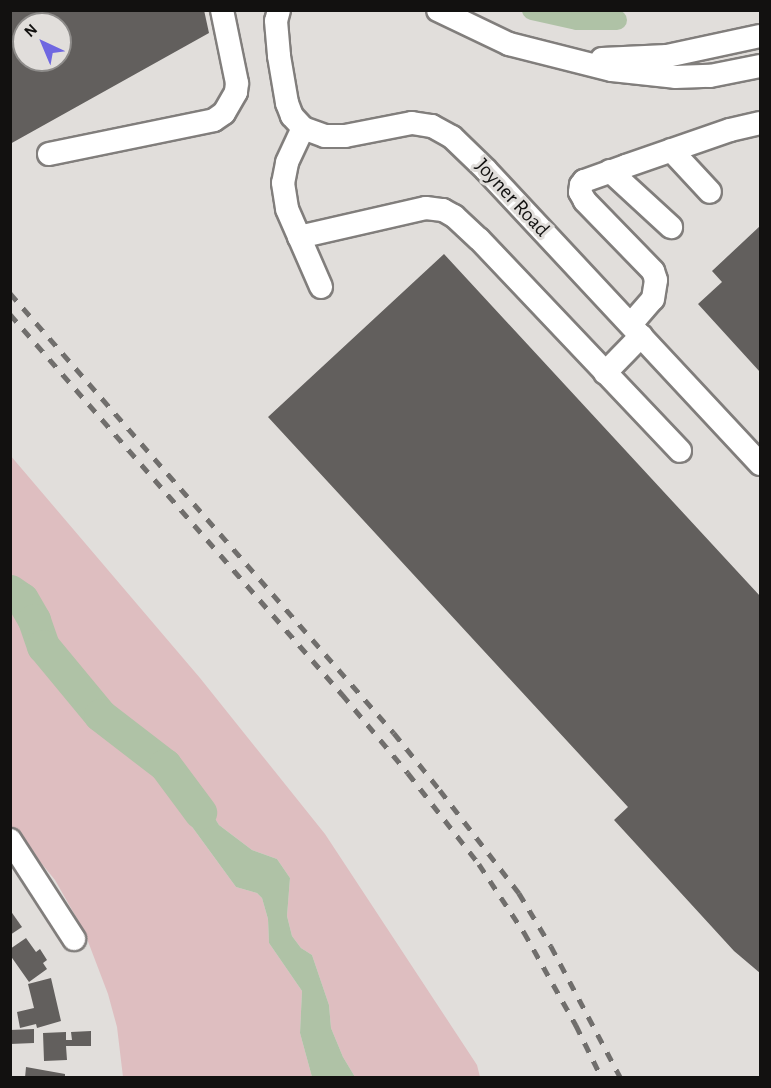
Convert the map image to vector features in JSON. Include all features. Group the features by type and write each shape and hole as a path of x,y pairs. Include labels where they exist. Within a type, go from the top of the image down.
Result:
{"street":[{"path":"49,154 214,120 224,113 236,92 237,83 222,10"},
{"path":"279,10 276,21 279,56 287,103 292,116 303,128 287,163 283,183 287,208 321,287"},
{"path":"438,10 509,44 612,70 675,77 710,75 760,66"},
{"path":"582,61 667,56 760,36"},
{"name":"Joyner Road","path":"303,128 325,136 345,136 412,123 432,126 452,136 470,152 760,464"},
{"path":"604,373 636,330 653,299 656,280 652,271 585,201 580,192 584,181 671,150 760,123"},
{"path":"671,150 710,192"},
{"path":"610,171 671,227"},
{"path":"299,237 426,208 443,210 454,216 479,238 604,373 680,450"},
{"path":"10,840 74,939"}],"shaded area":[{"path":"10,455 200,678 325,834 477,1065 480,1077 355,1077 343,1057 331,1028 329,1005 312,955 301,948 292,936 287,916 290,878 277,859 252,850 219,825 206,805 190,824 236,887 257,893 262,898 268,919 269,943 302,991 300,1033 312,1077 123,1077 117,1027 108,994 84,931 55,880 11,826"},
{"path":"173,774 190,779 219,825 252,850 277,859 290,878 287,916 292,936 301,948 312,955 329,1005 331,1028 343,1057 355,1077 312,1077 300,1033 302,991 269,943 268,919 262,898 257,893 236,887 190,824 175,793"}],"building":[{"path":"10,10 204,10 209,33 10,144"},
{"path":"760,226 760,372 698,304 722,282 712,271"},
{"path":"444,254 760,596 760,973 734,951 614,820 628,807 268,417"},
{"path":"10,910 22,927 10,935"},
{"path":"26,938 36,952 40,949 47,960 43,963 47,969 29,982 10,955 10,949"},
{"path":"51,978 61,1021 37,1028 36,1024 20,1028 17,1012 34,1008 28,984"},
{"path":"34,1029 34,1043 10,1044 10,1030"},
{"path":"91,1031 91,1046 66,1046 67,1060 44,1061 43,1033 66,1032 66,1040 72,1040 71,1032"},
{"path":"26,1067 65,1074 65,1078 25,1078"}],"waterway":[{"path":"532,10 577,20 617,20"},
{"path":"10,591 22,599 34,620 43,646 100,715 165,765 200,812"}],"railway":[{"path":"10,293 394,733 440,790 519,893 551,946 621,1078"},
{"path":"10,314 342,694 408,773 479,864 524,932 576,1025 602,1078"}]}
